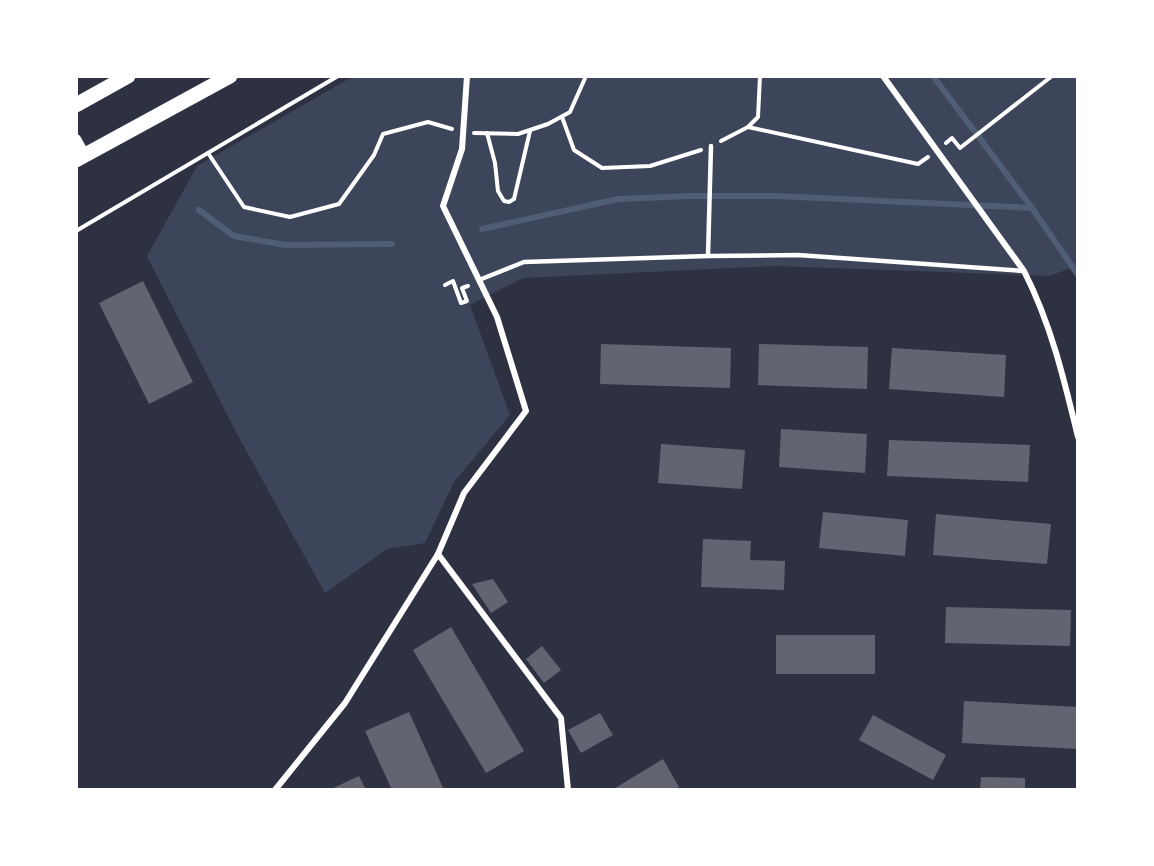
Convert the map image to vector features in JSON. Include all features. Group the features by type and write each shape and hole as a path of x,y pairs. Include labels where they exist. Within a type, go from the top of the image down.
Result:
{"main road":[{"path":"76,105 128,76"},
{"path":"81,158 230,76"}],"street":[{"path":"275,789 345,703 438,554 464,494 526,411 497,317 443,206 462,149 467,76"},
{"path":"883,76 1024,271 1041,303 1053,338 1077,437"},
{"path":"76,139 81,158"},
{"path":"438,554 561,718 567,789"}],"lane":[{"path":"708,256 711,146"},
{"path":"479,280 524,262 708,256 798,255 1024,271"}],"path":[{"path":"76,231 338,76"},
{"path":"207,153 243,207 290,217 339,204 374,155 383,134 428,122 463,133 518,134 570,112 586,76"},
{"path":"562,117 574,150 602,168 650,166 711,146 748,127 758,117 760,76"},
{"path":"748,127 918,164 952,138 960,148 1050,81 1052,76"},
{"path":"487,133 495,163 498,191 504,201 509,202 514,199 530,130"},
{"path":"445,285 453,281 462,303 467,301 462,288 479,280"}],"shaded area":[{"path":"352,77 1077,77 1077,266 1049,276 777,266 523,278 470,305 510,415 454,482 425,543 387,549 325,593 238,436 147,256 197,166"}],"building":[{"path":"143,281 193,382 149,404 99,303"},
{"path":"601,344 731,348 730,388 600,384"},
{"path":"759,344 868,347 867,389 758,385"},
{"path":"892,348 1006,355 1004,397 889,389"},
{"path":"781,429 867,434 865,473 779,467"},
{"path":"889,440 1030,445 1028,482 887,476"},
{"path":"661,444 745,450 742,489 658,483"},
{"path":"823,512 908,520 905,556 819,548"},
{"path":"936,514 1051,524 1047,564 933,555"},
{"path":"703,539 751,541 750,560 785,561 784,590 701,587"},
{"path":"493,579 508,602 491,613 472,584"},
{"path":"946,607 1071,610 1070,646 945,643"},
{"path":"451,627 524,751 486,773 413,650"},
{"path":"776,635 875,635 875,674 776,674"},
{"path":"542,646 561,670 544,683 526,659"},
{"path":"964,701 1078,707 1078,749 962,743"},
{"path":"409,712 444,790 392,790 365,731"},
{"path":"600,713 613,735 581,753 568,730"},
{"path":"873,715 946,755 933,780 859,740"},
{"path":"663,759 679,787 675,790 612,790"},
{"path":"359,776 366,790 329,790"},
{"path":"981,777 1025,778 1025,790 980,790"}],"waterway":[{"path":"933,76 1032,208 1078,275"},
{"path":"482,229 618,199 691,196 776,196 1032,208"},
{"path":"199,210 234,236 285,245 392,244"}]}
